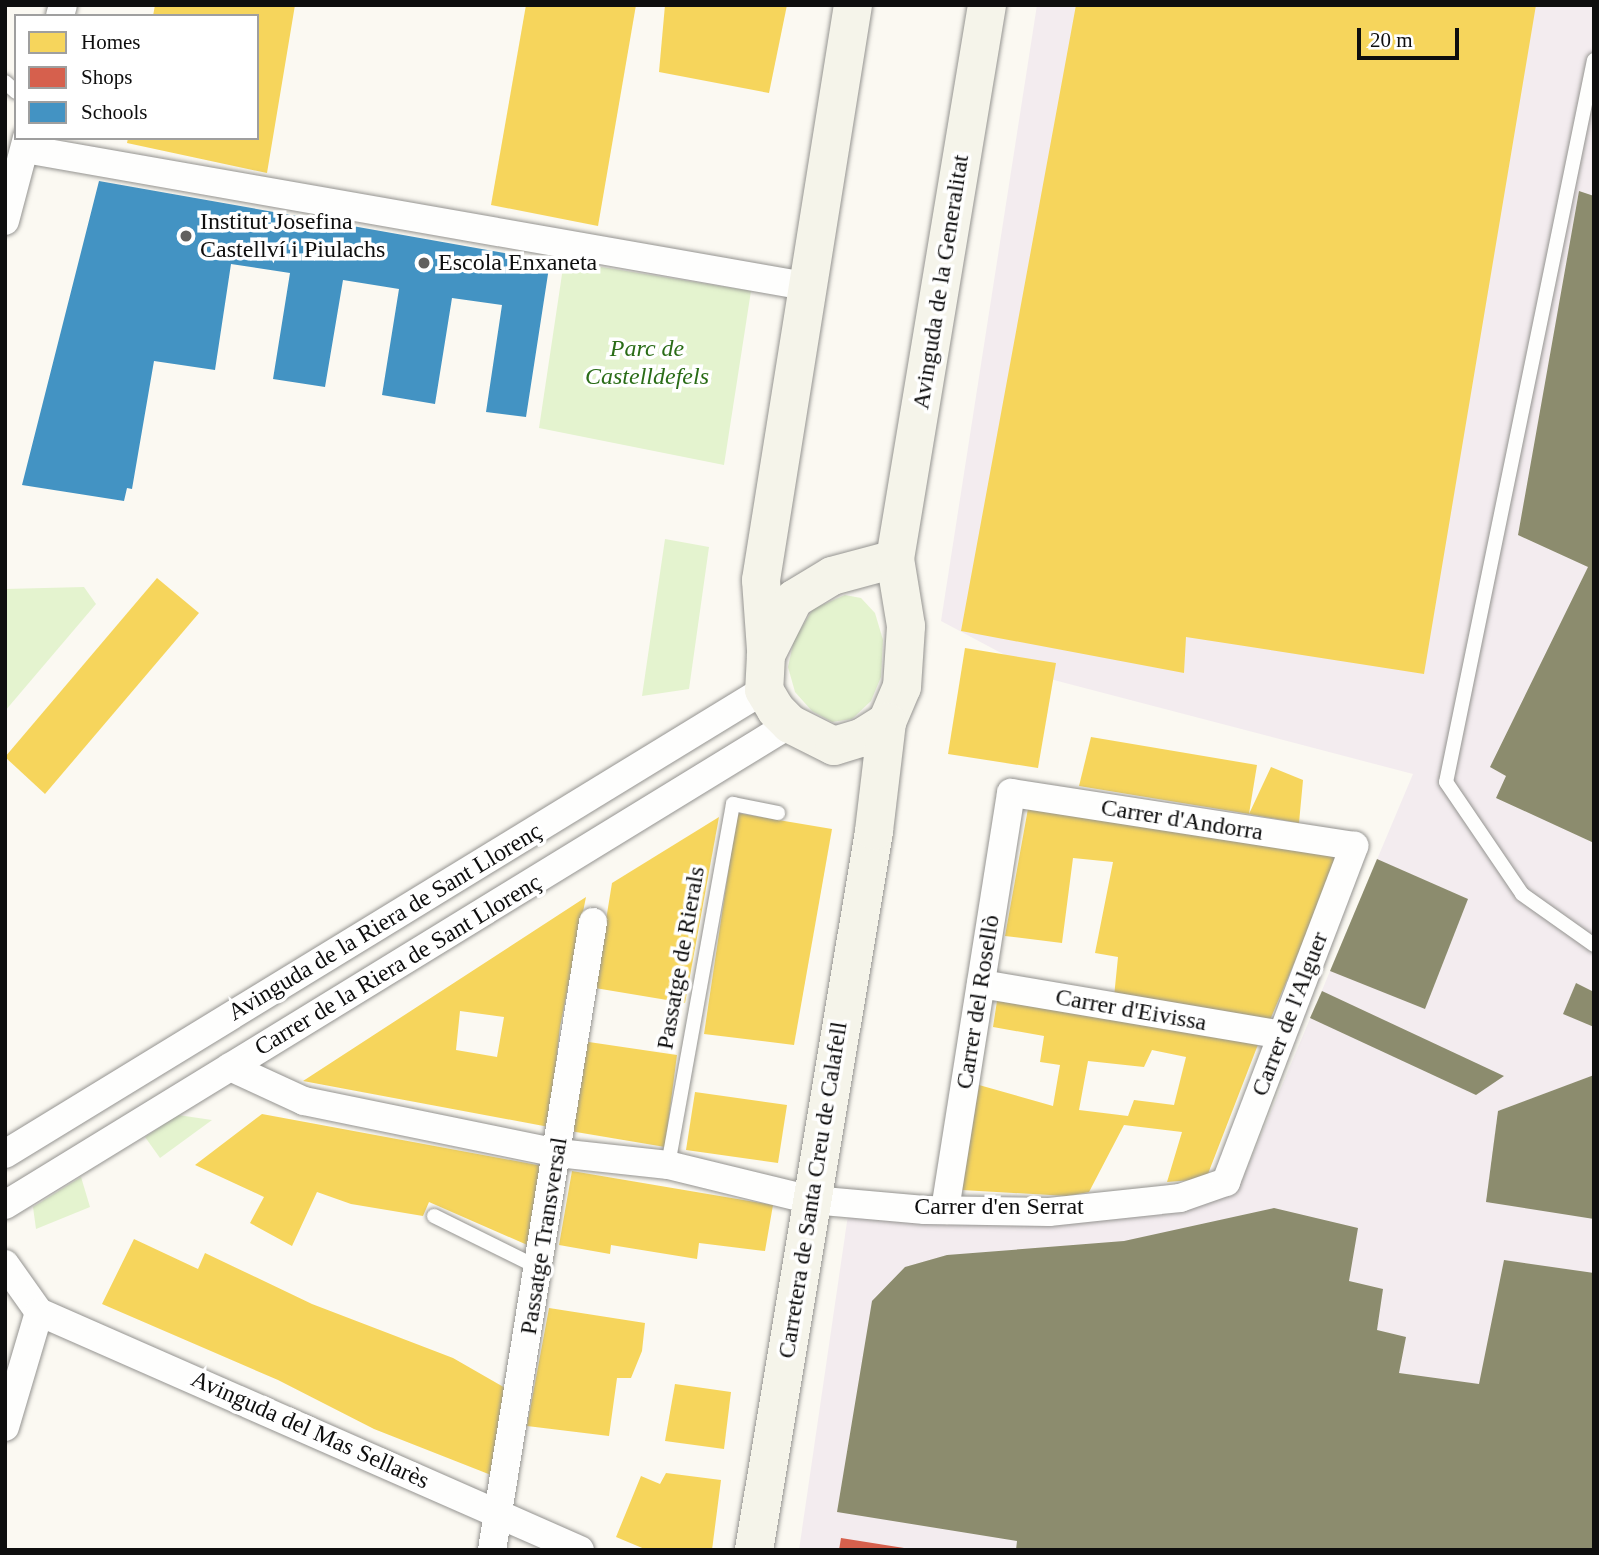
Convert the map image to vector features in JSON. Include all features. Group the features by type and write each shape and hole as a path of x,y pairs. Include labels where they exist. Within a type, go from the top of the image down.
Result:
{"street":[{"path":"853,5 805,286 761,580 765,672 790,724 834,746 861,738 887,722 902,687 905,662 906,626 900,606 879,582 853,571"},
{"name":"Avinguda de la Generalitat","path":"900,606 895,559 987,5"},
{"path":"5,221 26,144 805,286"},
{"path":"765,672 794,599 832,576 895,559"},
{"name":"Avinguda de la Riera de Sant Llorenç","path":"5,1154 765,672"},
{"name":"Carretera de Santa Creu de Calafell","path":"754,1550 874,831 887,722"},
{"name":"Carrer de la Riera de Sant Llorenç","path":"5,1205 790,724"},
{"name":"Carretera de Santa Creu de Calafell","path":"834,746 861,794 874,831"},
{"name":"Carrer d'Andorra","path":"1011,793 1354,846"},
{"name":"Carrer del Rosellò","path":"945,1210 1011,793"},
{"name":"Carrer de l'Alguer","path":"1226,1182 1354,846"},
{"name":"Passatge Transversal","path":"492,1550 558,1153 593,922"},
{"name":"Carrer d'Eivissa","path":"981,984 1281,1035"},
{"name":"Carrer d'en Serrat","path":"230,1067 304,1101 558,1153 668,1165 811,1200 945,1210 1049,1212 1180,1198 1226,1182"},
{"path":"5,1264 39,1312 5,1427"},
{"name":"Avinguda del Mas Sellarès","path":"39,1312 580,1550"}],"lane":[{"path":"1594,60 1446,782 1522,894 1594,944"},
{"name":"Passatge de Rierals","path":"668,1165 733,804 778,813"},
{"path":"435,1216 539,1268"}],"shaded area":[{"path":"1037,5 1594,5 1594,1550 799,1550 848,1215 1240,1185 1413,774 1050,679 941,621"}],"green space":[{"name":"Parc de Castelldefels","path":"564,261 751,291 724,465 539,428"},
{"path":"665,539 709,547 689,689 642,696"},
{"path":"84,587 96,604 5,711 5,589"},
{"path":"845,595 861,598 875,613 883,640 881,677 871,701 852,719 832,722 812,711 795,692 788,667 794,640 813,609"},
{"path":"178,1115 212,1120 160,1158 145,1137"},
{"path":"81,1177 90,1207 36,1229 33,1207"}],"building: Homes":[{"path":"155,5 295,5 267,173 127,143 128,140 259,140 259,14 153,14"},
{"path":"526,5 636,5 598,226 491,205"},
{"path":"665,5 787,5 769,93 659,72"},
{"path":"1076,5 1536,5 1424,674 1186,637 1184,673 961,631"},
{"path":"157,578 199,613 45,794 5,757"},
{"path":"965,648 1056,663 1038,768 948,754"},
{"path":"1091,737 1257,765 1249,814 1079,786"},
{"path":"1271,767 1303,780 1299,823 1249,814"},
{"path":"1029,803 1341,853 1270,1020 1114,997 1118,957 1095,953 1113,862 1073,858 1062,943 1005,936"},
{"path":"737,813 832,829 794,1045 704,1034"},
{"path":"719,817 685,1003 595,988 612,883"},
{"path":"586,897 560,1027 549,1127 303,1081","holes":["460,1011 504,1017 497,1057 456,1050"]},
{"path":"997,1001 1259,1042 1206,1179 1167,1182 1182,1132 1124,1125 1089,1192 1067,1196 962,1190 979,1085 1053,1106 1060,1065 1040,1062 1044,1036 993,1027","holes":["1152,1050 1186,1057 1174,1105 1134,1100 1128,1116 1079,1110 1088,1061 1144,1067"]},
{"path":"582,1041 677,1055 665,1147 570,1131"},
{"path":"695,1092 787,1105 778,1163 686,1150"},
{"path":"262,1114 548,1167 532,1247 429,1202 423,1216 351,1204 317,1192 292,1246 250,1223 264,1197 195,1165"},
{"path":"572,1171 773,1205 765,1251 699,1243 697,1259 611,1245 610,1254 559,1245"},
{"path":"134,1239 198,1269 205,1253 312,1304 453,1358 507,1389 491,1475 374,1429 278,1380 102,1304"},
{"path":"549,1308 645,1323 642,1351 631,1378 617,1378 609,1436 527,1426"},
{"path":"675,1384 731,1392 724,1449 665,1441"},
{"path":"666,1473 721,1480 712,1550 647,1550 616,1537 641,1476 660,1484"}],"building: Shops":[{"path":"841,1538 904,1548 904,1550 839,1550"}],"building: Schools":[{"path":"99,181 550,261 526,417 486,412 502,305 452,298 435,404 382,395 399,289 343,280 325,387 273,379 290,273 231,264 215,370 154,361 132,489 127,488 124,501 22,485"}],"building: Industry":[{"path":"1579,191 1594,196 1594,843 1496,798 1506,776 1490,767 1588,567 1518,535"},
{"path":"1377,859 1468,899 1425,1009 1330,971"},
{"path":"1576,983 1594,992 1594,1027 1563,1014"},
{"path":"1322,991 1504,1076 1476,1095 1310,1018"},
{"path":"1594,1075 1594,1219 1486,1202 1498,1111"},
{"path":"1274,1208 1358,1228 1349,1281 1383,1289 1377,1330 1406,1337 1399,1373 1479,1384 1504,1260 1594,1273 1594,1550 1016,1550 1017,1541 837,1512 872,1301 905,1267 947,1255 1124,1241"}],"place":[{"name":"Institut Josefina Castellví i Piulachs","path":"186,236"},
{"name":"Escola Enxaneta","path":"424,263"}]}
